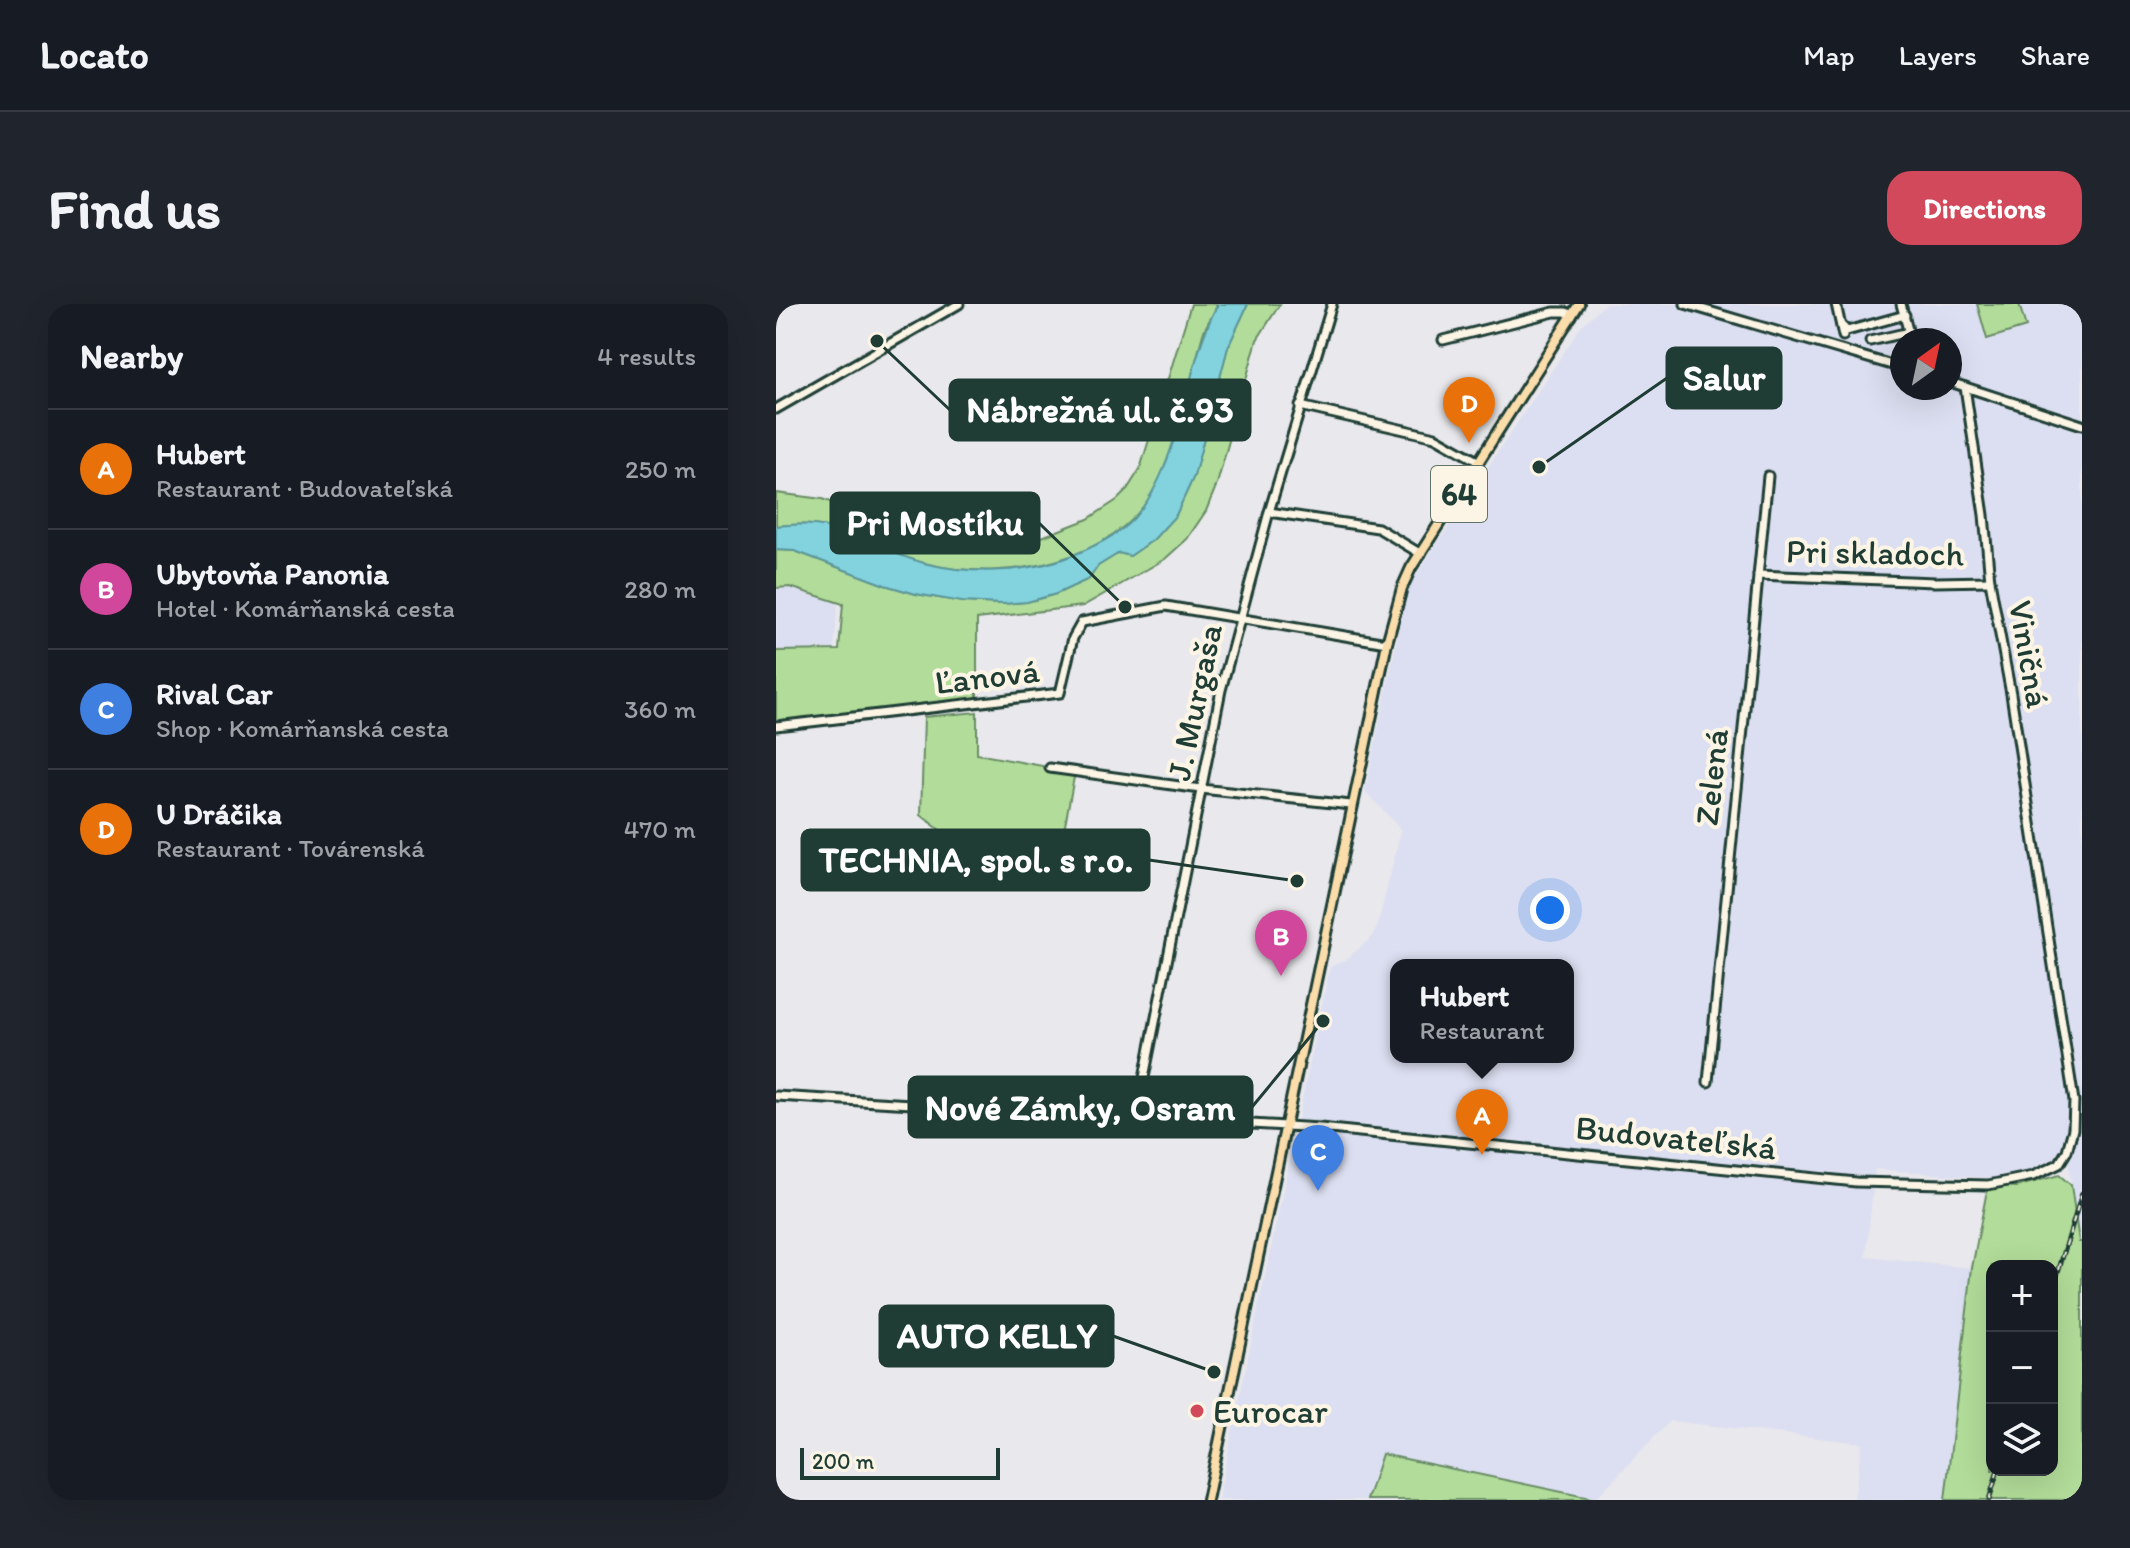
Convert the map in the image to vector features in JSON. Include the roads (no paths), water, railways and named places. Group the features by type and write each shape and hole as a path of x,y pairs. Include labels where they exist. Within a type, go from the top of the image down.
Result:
{"main road":[{"name":"64","path":"1207,1500 1351,805 1402,588 1579,304"},
{"name":"64","path":"1572,316 1588,304"}],"street":[{"path":"776,409 959,304"},
{"name":"J. Murgaša","path":"1136,1118 1221,690 1269,512 1332,304"},
{"path":"1685,304 1890,365"},
{"path":"1836,304 1844,331 1839,350"},
{"path":"1870,341 1905,333 1908,327 1901,304"},
{"path":"1443,340 1554,312 1566,312 1572,316"},
{"path":"1844,331 1905,315"},
{"path":"1962,386 2082,425"},
{"name":"Viničná","path":"1965,387 1984,515 1990,581 2016,723 2074,1101 2073,1129 2067,1151 2059,1164"},
{"path":"1300,406 1435,437 1479,462"},
{"name":"Zelená","path":"1708,1082 1768,476"},
{"path":"1269,512 1378,528 1421,554"},
{"name":"Pri skladoch","path":"1758,575 1935,582 1990,581"},
{"name":"Ľanová","path":"776,726 1060,693 1073,638 1082,622 1166,606 1387,643"},
{"path":"1050,768 1201,789 1351,805"},
{"name":"Budovateľská","path":"776,1096 1284,1126 1856,1182 1988,1185 2033,1176 2059,1164"}],"water":[{"path":"1218,304 1248,304 1228,347 1194,476 1176,515 1153,540 1130,556 1119,553 1098,566 1089,579 1056,594 1027,602 962,602 916,594 795,551 776,550 776,526 824,526 928,564 994,571 1044,564 1100,543 1134,518 1163,470 1197,357"}],"railway":[{"path":"2058,1272 2082,1193"},
{"path":"1989,1500 1996,1476"}],"place":[{"name":"Nábrežná ul. č.93","path":"877,341"},
{"name":"U Dráčika","path":"1469,443"},
{"name":"Salur","path":"1539,467"},
{"name":"Pri Mostíku","path":"1125,607"},
{"name":"TECHNIA, spol. s r.o.","path":"1297,881"},
{"name":"Ubytovňa Panonia","path":"1281,976"},
{"name":"Nové Zámky, Osram","path":"1323,1021"},
{"name":"Hubert","path":"1482,1155"},
{"name":"Rival Car","path":"1318,1191"},
{"name":"AUTO KELLY","path":"1214,1372"},
{"name":"Eurocar","path":"1197,1411"}]}
